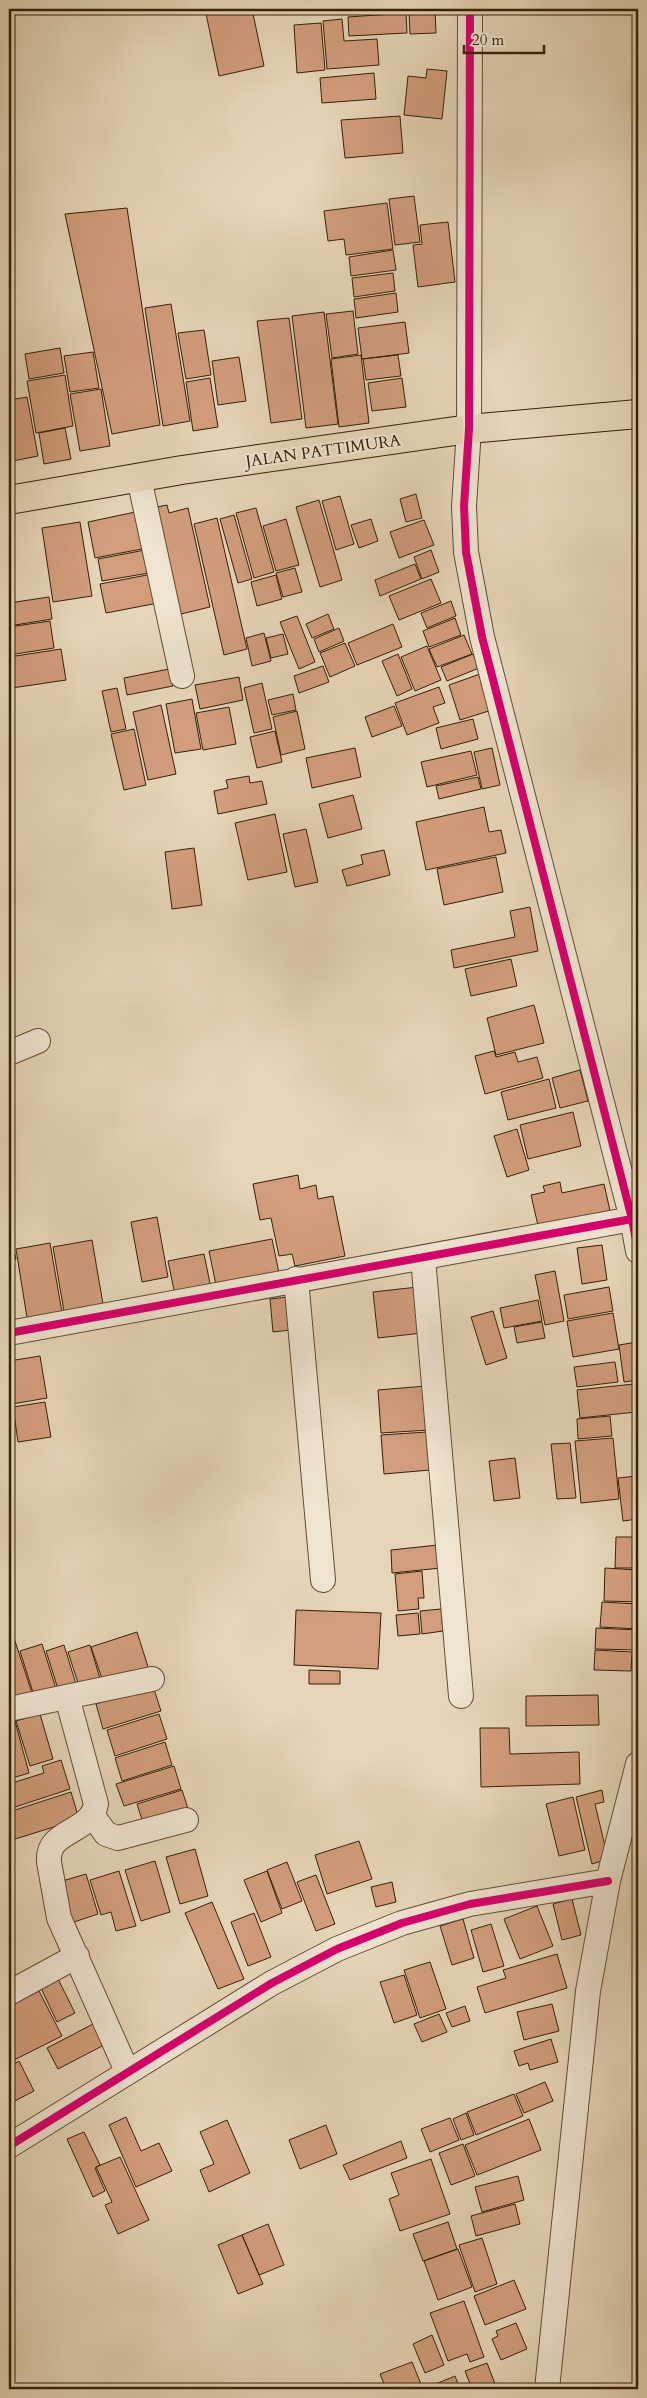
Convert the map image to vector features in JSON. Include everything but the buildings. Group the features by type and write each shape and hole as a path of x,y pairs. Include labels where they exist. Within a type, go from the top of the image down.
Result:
{"highway":[{"name":"JALAN PATTIMURA","path":"9,500 138,478 469,429 638,414"}],"street":[{"path":"470,9 469,429 464,506 466,552 474,602 632,1219 638,1251"},
{"path":"138,478 182,676"},
{"path":"9,1053 38,1041"},
{"path":"9,1333 632,1219"},
{"path":"423,1258 460,1696"},
{"path":"296,1279 324,1580"},
{"path":"9,1709 152,1679"},
{"path":"68,1697 96,1804 93,1816 54,1842 48,1854 60,1918 127,2071"},
{"path":"547,2389 586,2000 608,1881 638,1764"},
{"path":"93,1816 106,1834 118,1838 186,1820"},
{"path":"9,2146 127,2071 272,1983 337,1949 392,1927 470,1904 608,1881"},
{"path":"9,1993 77,1956"}],"cycle path":[{"path":"470,9 469,429 464,506 466,552 482,637 632,1219 638,1251"},
{"path":"9,1333 632,1219"},
{"path":"9,2146 272,1983 337,1949 402,1923 470,1904 608,1881"}]}
